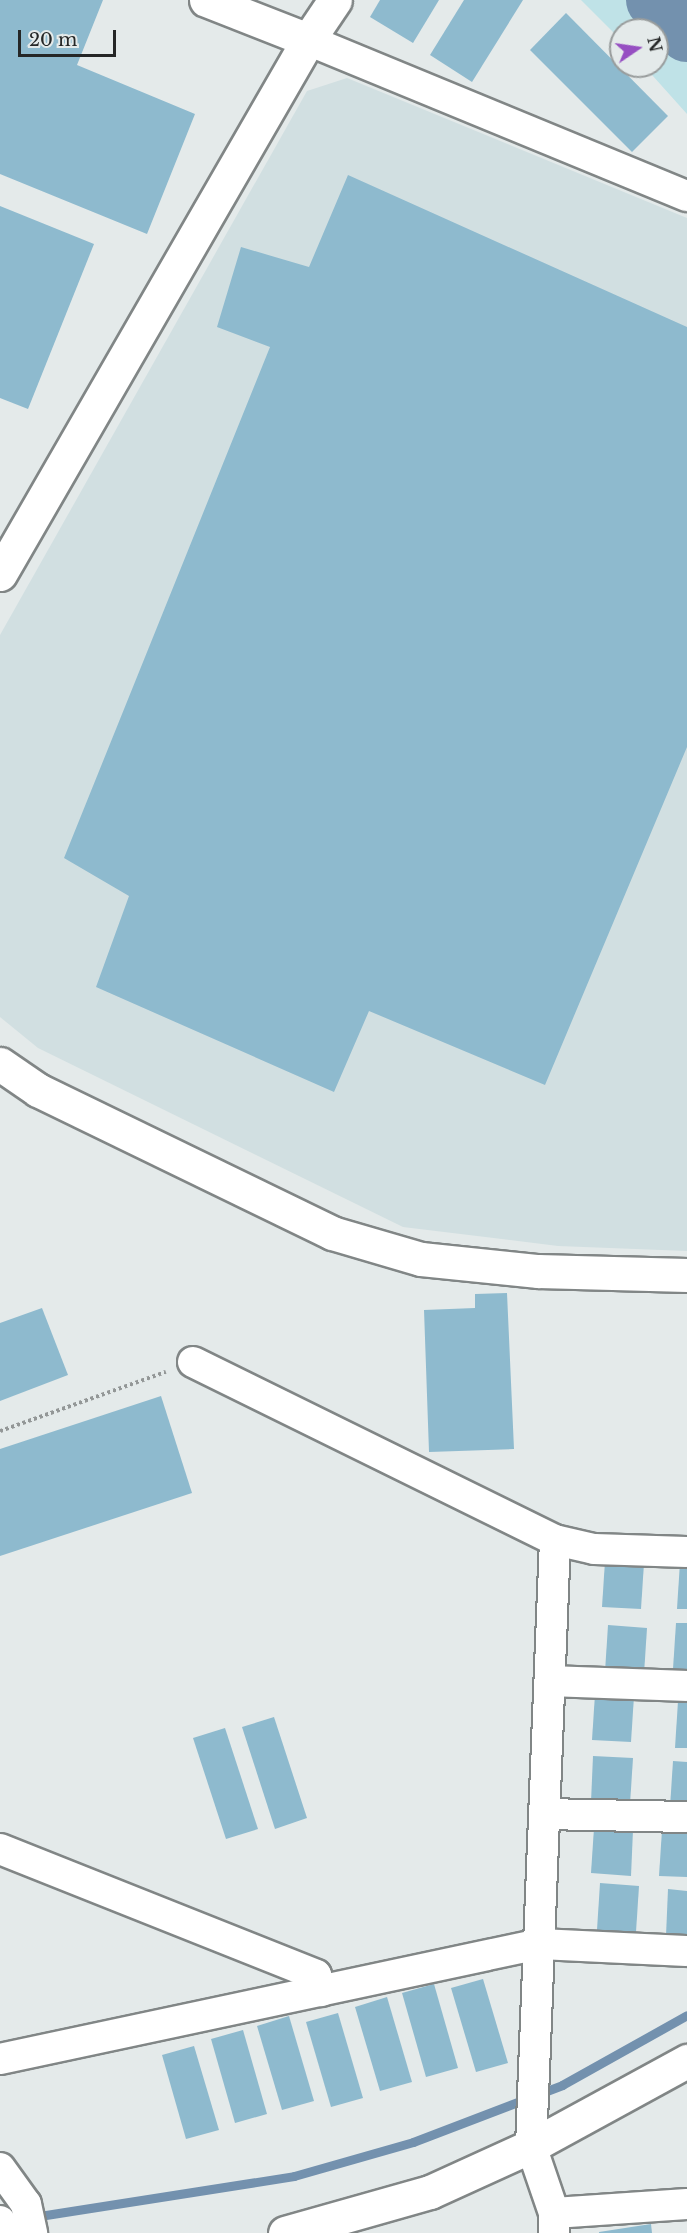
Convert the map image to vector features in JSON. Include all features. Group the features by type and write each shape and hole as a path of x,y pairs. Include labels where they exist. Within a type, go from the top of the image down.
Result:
{"street":[{"path":"206,0 687,196"},
{"path":"0,574 308,40 335,0"},
{"path":"0,1064 38,1090 332,1233 421,1258 538,1271 687,1275"},
{"path":"193,1362 555,1540 594,1549 687,1552"},
{"path":"555,1540 531,2146 554,2223 683,2199"},
{"path":"549,1681 687,1686"},
{"path":"544,1814 687,1817"},
{"path":"0,1849 316,1975 321,1991"},
{"path":"0,2059 539,1944 687,1951"},
{"path":"285,2233 430,2192 531,2146 687,2061"},
{"path":"0,2168 26,2204 32,2233"},
{"path":"0,2221 6,2233"}],"path":[{"path":"0,1431 193,1362"}],"shaded area":[{"path":"581,0 687,0 687,114 655,78 669,78 669,18 609,18 609,28"},
{"path":"347,78 687,218 687,1251 558,1246 403,1227 38,1048 0,1017 0,635 307,91"}],"building":[{"path":"0,0 103,0 77,65 195,114 147,234 0,174"},
{"path":"380,0 439,0 413,43 370,17"},
{"path":"464,0 523,0 472,82 430,55"},
{"path":"566,13 609,56 609,78 630,78 668,116 632,152 530,50"},
{"path":"348,175 687,327 687,747 545,1085 369,1011 334,1092 96,987 129,896 64,858 270,347 217,327 241,247 309,267"},
{"path":"0,206 94,244 28,409 0,398"},
{"path":"507,1293 514,1449 429,1452 424,1310 475,1308 475,1294"},
{"path":"42,1308 68,1375 0,1401 0,1323"},
{"path":"161,1396 192,1493 0,1556 0,1449"},
{"path":"605,1561 644,1563 641,1609 602,1607"},
{"path":"680,1562 687,1563 687,1609 677,1609"},
{"path":"676,1623 687,1623 687,1669 673,1669"},
{"path":"608,1625 647,1628 644,1674 605,1672"},
{"path":"595,1694 634,1696 631,1742 592,1740"},
{"path":"678,1701 687,1702 687,1748 675,1748"},
{"path":"274,1717 307,1818 275,1829 242,1727"},
{"path":"225,1728 258,1829 226,1839 193,1738"},
{"path":"593,1756 633,1758 630,1804 591,1802"},
{"path":"673,1761 687,1762 687,1808 670,1807"},
{"path":"594,1828 633,1830 631,1876 591,1873"},
{"path":"662,1830 687,1831 687,1877 659,1876"},
{"path":"600,1883 639,1886 636,1932 597,1930"},
{"path":"668,1889 687,1891 687,1937 666,1936"},
{"path":"483,1979 508,2063 476,2072 451,1988"},
{"path":"434,1984 458,2068 426,2077 402,1993"},
{"path":"387,1997 412,2082 380,2091 355,2007"},
{"path":"338,2013 363,2098 331,2107 306,2022"},
{"path":"289,2016 314,2101 282,2110 257,2026"},
{"path":"243,2030 267,2114 235,2123 211,2039"},
{"path":"194,2046 219,2130 186,2139 162,2055"},
{"path":"651,2224 652,2233 599,2233 599,2232"}],"waterway":[{"path":"655,0 687,33"},
{"path":"33,2217 294,2176 413,2142 562,2085 687,2015"}]}
